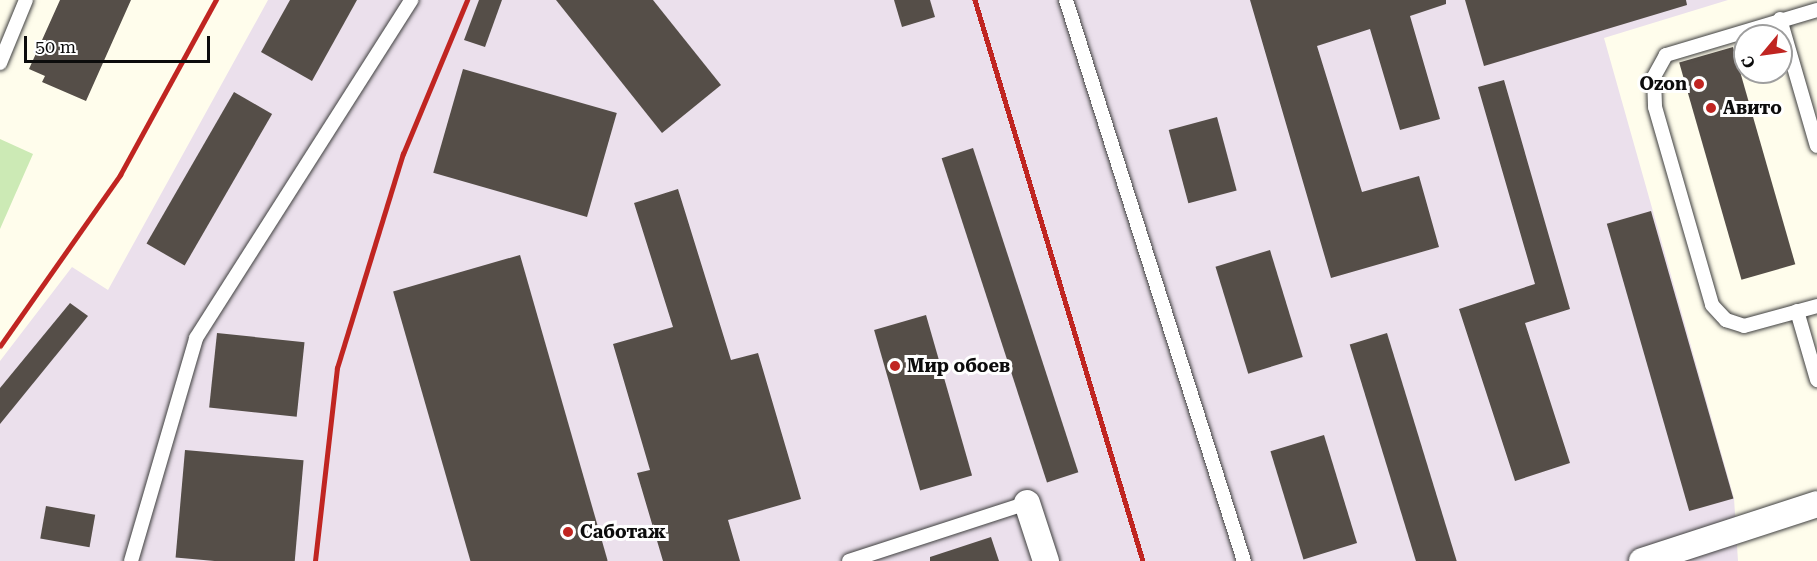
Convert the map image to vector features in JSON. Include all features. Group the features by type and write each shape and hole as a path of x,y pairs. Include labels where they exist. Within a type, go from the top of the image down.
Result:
{"street":[{"path":"1027,503 1046,561"},
{"path":"1642,561 1817,504"}],"lane":[{"path":"0,63 27,0"},
{"path":"131,561 196,338 411,0"},
{"path":"1066,0 1244,561"},
{"path":"1817,10 1780,19 1666,55 1654,77 1655,107 1712,305 1726,320 1744,326 1817,306"},
{"path":"1780,19 1817,146"},
{"path":"1797,311 1817,380"},
{"path":"849,561 1027,503"}],"shaded area":[{"path":"268,0 1728,0 1604,38 1734,498 1738,561 0,561 0,361 72,267 108,290"}],"green space":[{"path":"0,139 33,154 0,229"}],"building":[{"path":"60,0 131,0 86,101 42,82 45,76 29,69"},
{"path":"290,0 357,0 312,81 261,52"},
{"path":"479,0 502,0 485,47 464,40"},
{"path":"556,0 653,0 721,85 662,133"},
{"path":"894,0 930,0 935,17 902,27"},
{"path":"1250,0 1446,0 1446,4 1410,16 1440,119 1400,130 1370,29 1317,46 1362,192 1419,176 1439,247 1331,278"},
{"path":"1465,0 1686,0 1687,5 1484,66"},
{"path":"1733,47 1733,84 1744,84 1795,264 1741,280 1679,62"},
{"path":"463,69 617,113 587,217 433,173"},
{"path":"1504,80 1570,309 1525,323 1570,463 1515,481 1459,309 1535,284 1478,87"},
{"path":"234,92 272,114 185,266 147,244"},
{"path":"1217,117 1237,190 1188,203 1169,130"},
{"path":"973,148 1078,472 1047,483 942,158"},
{"path":"678,189 731,360 758,353 801,499 728,520 740,561 663,561 637,473 650,470 613,344 673,327 634,203"},
{"path":"1651,211 1733,498 1689,511 1607,224"},
{"path":"1270,250 1303,357 1248,374 1215,267"},
{"path":"520,255 608,561 470,561 393,291"},
{"path":"70,303 88,316 0,424 0,388"},
{"path":"926,315 972,476 920,490 874,330"},
{"path":"217,333 305,342 297,417 209,408"},
{"path":"1387,333 1457,561 1416,561 1350,344"},
{"path":"1324,435 1357,543 1303,559 1270,451"},
{"path":"185,450 304,460 295,561 215,561 176,558"},
{"path":"46,506 95,515 90,547 40,538"},
{"path":"991,537 999,561 930,561 930,557"}],"railway":[{"path":"0,346 120,175 216,0"},
{"path":"315,561 337,368 403,154 467,0"},
{"path":"975,0 1143,561"}],"place":[{"name":"Ozon","path":"1699,84"},
{"name":"Авито","path":"1711,108"},
{"name":"Мир обоев","path":"895,366"},
{"name":"Саботаж","path":"568,532"}]}
